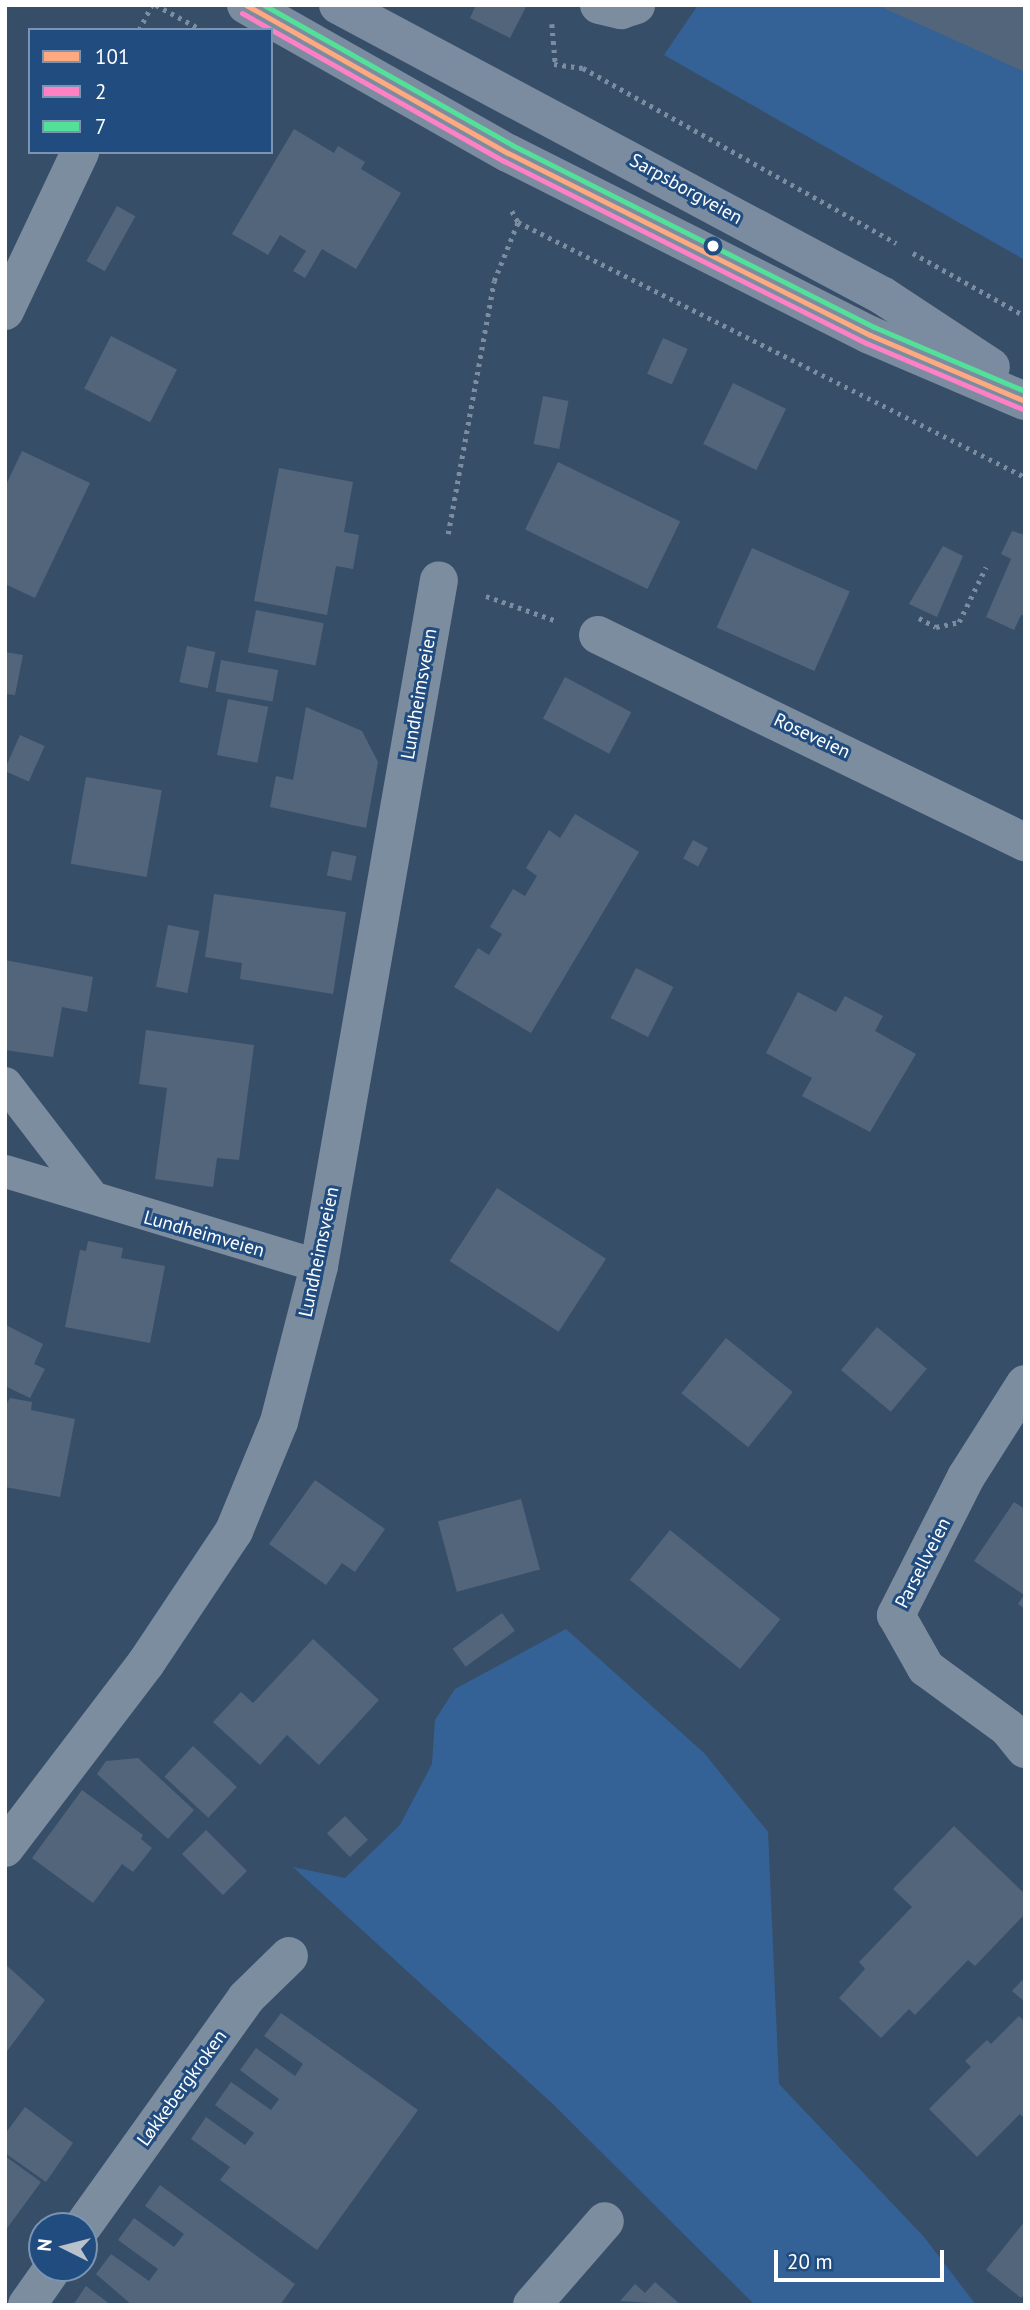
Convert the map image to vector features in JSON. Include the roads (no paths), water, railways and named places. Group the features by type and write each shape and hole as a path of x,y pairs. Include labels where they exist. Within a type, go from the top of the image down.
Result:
{"highway":[{"path":"246,5 508,153 870,335 1025,401"},
{"name":"Sarpsborgveien","path":"338,5 883,296 1025,389"}],"street":[{"path":"599,5 621,10 636,5"},
{"path":"5,311 79,154"},
{"name":"Lundheimsveien","path":"8,1837 146,1663 234,1531 279,1422 319,1266 439,580"},
{"name":"Roseveien","path":"598,635 1025,842"},
{"name":"Parsellveien","path":"1025,1384 967,1477 896,1615 926,1668 1009,1728 1025,1749"},
{"name":"Løkkebergkroken","path":"93,2212 246,1998 289,1956"},
{"path":"532,2305 605,2221"},
{"path":"27,2305 43,2282"}],"lane":[{"name":"Lundheimveien","path":"5,1083 91,1195"},
{"name":"Lundheimveien","path":"5,1171 91,1195 133,1213 319,1266"}]}
